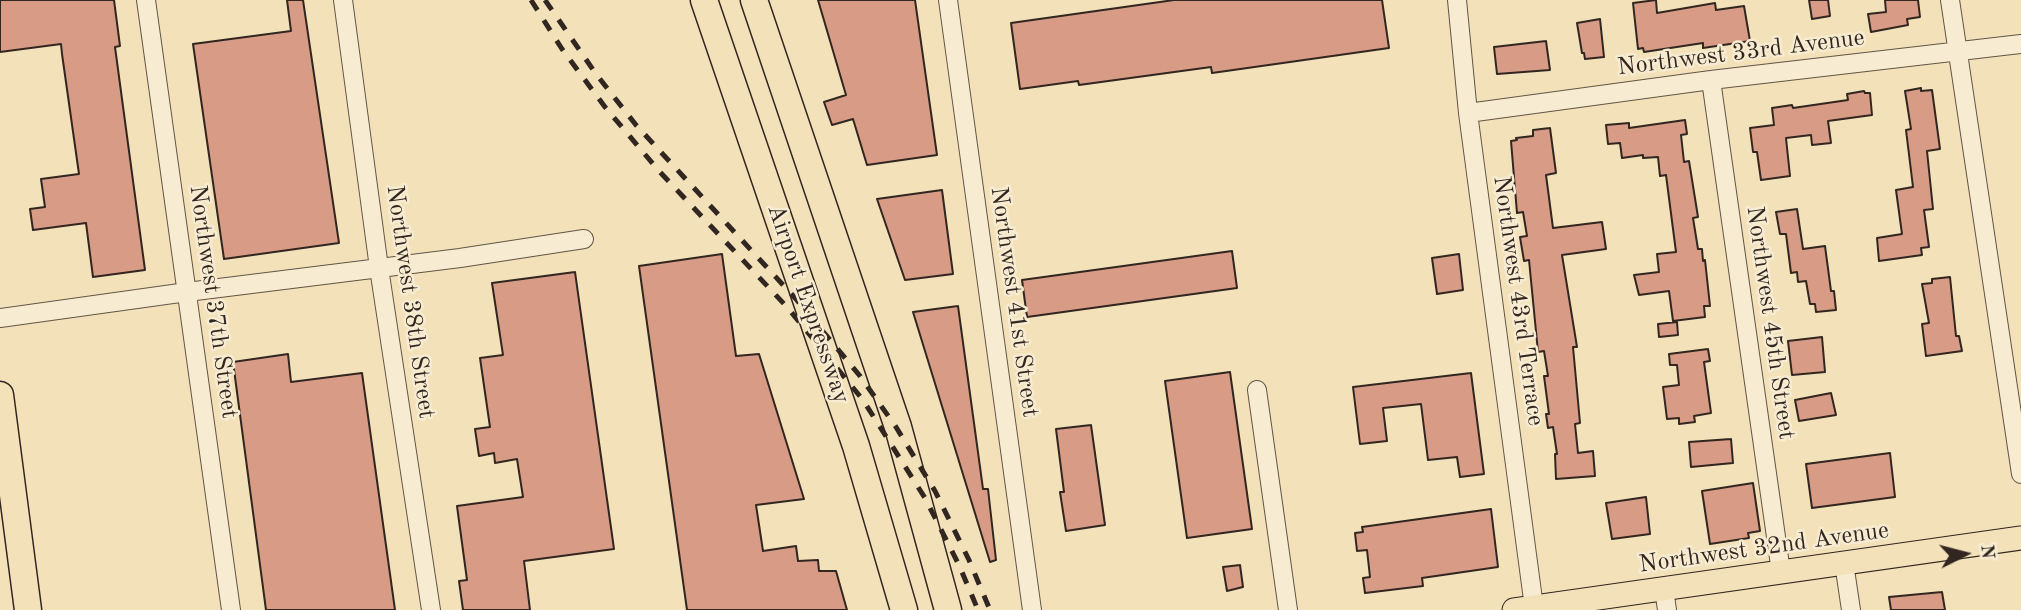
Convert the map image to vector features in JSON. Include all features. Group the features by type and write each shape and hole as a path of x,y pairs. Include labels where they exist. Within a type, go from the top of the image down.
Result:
{"highway":[{"name":"Airport Expressway","path":"704,0 856,446 904,610"},
{"name":"Airport Expressway","path":"754,0 898,427 948,610"},
{"path":"0,395 28,610"}],"main road":[{"name":"Northwest 32nd Avenue","path":"1524,609 1665,599 1782,572 2021,538"}],"street":[{"name":"Northwest 37th Street","path":"146,0 231,610"},
{"name":"Northwest 38th Street","path":"343,0 379,268 431,610"},
{"name":"Northwest 41st Street","path":"947,0 1032,610"},
{"name":"Northwest 43rd Terrace","path":"1457,0 1524,609"},
{"path":"1950,0 2021,474"},
{"name":"Northwest 33rd Avenue","path":"1468,113 1711,80 2021,44"},
{"name":"Northwest 45th Street","path":"1711,80 1782,572"},
{"path":"0,318 584,239"},
{"path":"1257,390 1288,610"},
{"path":"1844,563 1851,610"}],"building":[{"path":"0,0 114,0 120,46 115,47 145,270 93,277 86,223 33,230 30,209 45,207 41,179 79,174 61,44 0,52"},
{"path":"287,0 303,0 339,243 224,259 193,44 291,31"},
{"path":"818,0 915,0 937,155 867,165 853,119 832,125 824,102 846,95"},
{"path":"1174,0 1382,0 1389,48 1212,73 1211,67 1079,85 1078,81 1020,89 1011,23"},
{"path":"1656,0 1657,13 1715,3 1716,10 1744,6 1750,41 1703,48 1703,43 1644,52 1643,48 1638,49 1633,3"},
{"path":"1809,0 1828,0 1830,16 1812,19"},
{"path":"1885,0 1918,0 1920,17 1907,19 1908,25 1871,32 1868,14 1886,12"},
{"path":"1600,19 1604,57 1585,59 1577,23"},
{"path":"1546,41 1550,70 1497,74 1494,47"},
{"path":"1921,88 1921,91 1932,90 1940,149 1927,151 1933,209 1924,210 1929,247 1921,248 1922,255 1879,261 1877,238 1902,234 1896,190 1913,187 1906,130 1911,129 1905,91"},
{"path":"1864,91 1870,93 1872,115 1828,121 1831,143 1812,145 1811,135 1786,138 1790,176 1761,180 1750,128 1774,125 1772,108 1792,105 1793,108 1848,100 1847,94"},
{"path":"1685,120 1687,134 1681,135 1684,162 1689,161 1698,217 1693,218 1698,249 1702,249 1703,261 1705,260 1710,306 1704,306 1705,317 1673,321 1669,291 1639,295 1634,275 1659,272 1657,254 1676,252 1666,175 1660,176 1658,157 1643,158 1643,155 1622,158 1620,143 1608,144 1606,125 1629,123 1629,128"},
{"path":"1550,128 1556,173 1546,175 1553,228 1602,222 1606,249 1562,255 1577,347 1573,347 1580,423 1575,424 1578,453 1593,451 1595,476 1556,479 1557,454 1553,427 1548,428 1546,414 1549,414 1544,376 1548,376 1544,351 1538,352 1529,260 1524,261 1520,237 1527,236 1523,212 1517,213 1511,141 1533,136 1533,130"},
{"path":"942,190 953,274 905,280 877,199"},
{"path":"1797,209 1803,249 1825,246 1836,310 1816,312 1815,304 1810,304 1806,281 1798,282 1797,272 1791,273 1786,234 1780,234 1776,212"},
{"path":"1232,251 1237,288 1027,317 1022,280"},
{"path":"722,254 736,356 759,354 804,499 756,505 763,551 796,546 798,561 818,560 819,571 836,571 847,610 687,610 639,266"},
{"path":"1459,254 1463,290 1437,294 1432,258"},
{"path":"575,272 614,549 524,561 530,610 463,610 459,581 467,580 457,506 523,497 517,459 495,463 494,453 479,456 475,429 490,427 480,358 503,355 492,283"},
{"path":"1950,277 1956,336 1959,336 1962,351 1926,356 1922,324 1929,323 1922,284 1932,283 1932,279"},
{"path":"958,306 983,489 988,489 996,560 990,562 913,312"},
{"path":"1677,322 1678,335 1659,337 1658,324"},
{"path":"1822,337 1825,372 1792,375 1788,341"},
{"path":"1708,349 1710,361 1704,362 1711,413 1694,416 1695,422 1679,424 1679,418 1667,419 1663,387 1679,385 1677,365 1670,365 1669,354"},
{"path":"288,354 291,382 362,373 395,610 266,610 233,362"},
{"path":"1230,372 1252,529 1187,538 1165,381"},
{"path":"1471,373 1484,474 1460,477 1457,457 1428,460 1421,404 1383,408 1387,441 1360,444 1353,387"},
{"path":"1831,393 1836,415 1799,421 1795,400"},
{"path":"1091,425 1105,525 1066,531 1060,492 1064,492 1056,429"},
{"path":"1731,439 1733,463 1691,467 1689,442"},
{"path":"1890,453 1895,497 1812,508 1806,464"},
{"path":"1753,483 1760,531 1748,533 1749,538 1710,544 1702,491"},
{"path":"1646,497 1650,534 1612,539 1606,503"},
{"path":"1491,509 1498,567 1422,578 1423,586 1365,593 1363,578 1370,577 1367,550 1357,551 1355,533 1363,532 1362,527"},
{"path":"1240,565 1243,587 1227,591 1223,567"},
{"path":"1942,592 1945,610 1891,610 1889,597"}],"railway":[{"path":"531,0 562,49 605,107 659,171 787,307 863,400 925,498 978,610"},
{"path":"545,0 596,74 636,125 796,299 860,376 896,427 935,491 990,610"}]}
